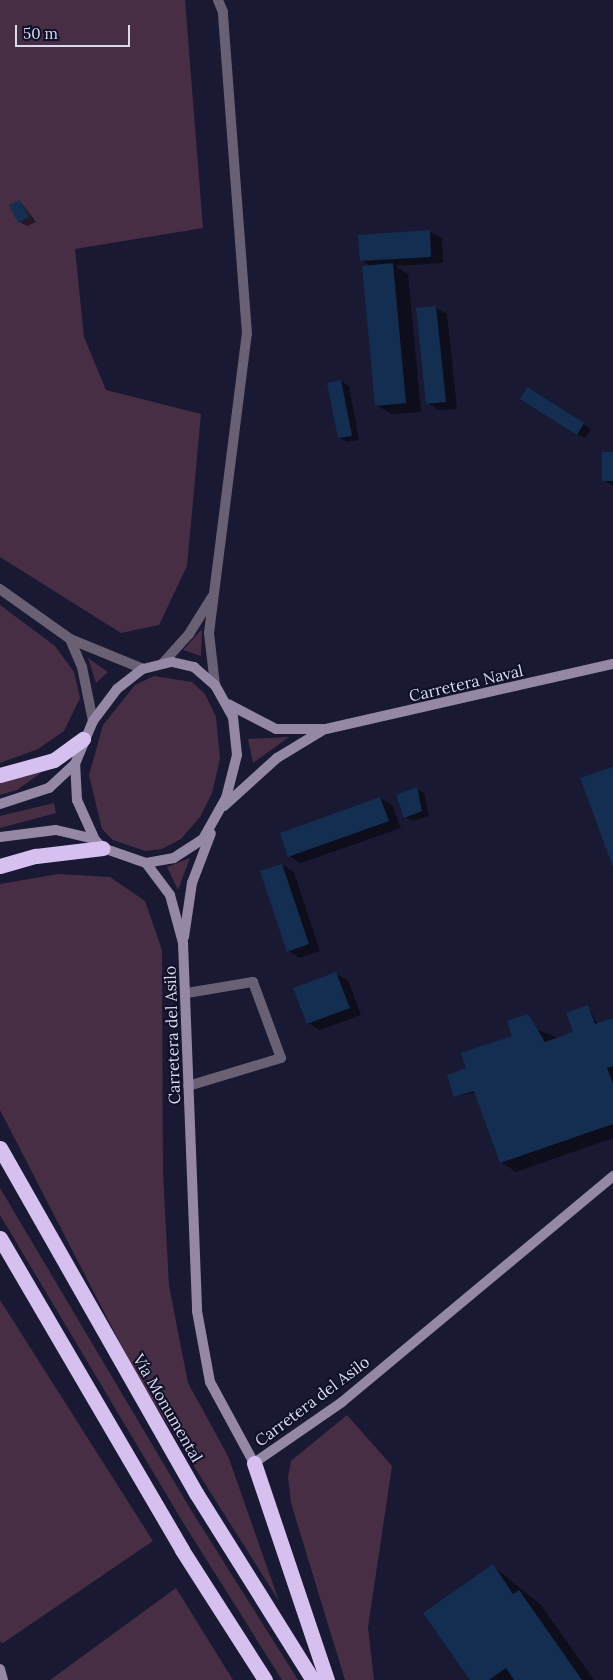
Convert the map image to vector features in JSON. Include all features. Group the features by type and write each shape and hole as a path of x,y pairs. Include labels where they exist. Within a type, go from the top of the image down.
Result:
{"highway":[{"path":"0,775 54,760 83,739"},
{"path":"0,866 36,856 99,844"},
{"name":"Vía Monumental","path":"0,1148 196,1493 313,1680"},
{"path":"0,1238 182,1550 265,1680"},
{"path":"254,1463 327,1680"}],"main road":[{"path":"0,837 63,830 146,863 167,861 186,852 214,822 221,809 237,755 228,704 215,685 194,667 162,664 143,669 117,689 93,720 83,739 75,764 77,800 99,844"},
{"name":"Carretera Naval","path":"228,704 276,729 326,729 613,664"},
{"name":"Carretera Naval","path":"221,809 277,758 326,729"},
{"path":"0,804 49,788 75,764"},
{"name":"Carretera del Asilo","path":"183,943 192,883 214,822"},
{"name":"Carretera del Asilo","path":"146,863 170,895 183,943 187,993 188,1086 197,1311 210,1382 254,1463 342,1402 613,1176"},
{"path":"0,1669 3,1680"}],"street":[{"path":"215,685 209,633 218,585 247,334 223,12 218,0"},
{"path":"162,664 203,615 218,585"},
{"path":"0,589 70,639 143,669"},
{"path":"70,639 82,667 93,720"},
{"path":"187,993 253,982 282,1058 188,1086"}],"shaded area":[{"path":"0,0 185,0 203,228 75,249 84,337 106,390 201,414 187,566 159,625 121,633 0,557"},
{"path":"0,605 55,646 74,672 80,698 64,731 38,749 0,763"},
{"path":"202,629 201,656 183,650"},
{"path":"88,658 108,672 96,683"},
{"path":"154,676 192,682 205,694 216,717 220,759 212,793 200,817 181,839 162,849 145,851 113,840 102,829 89,775 103,725 135,685"},
{"path":"289,737 253,763 248,739"},
{"path":"42,772 17,790 0,795 0,783"},
{"path":"54,803 56,813 0,828 0,816"},
{"path":"190,858 178,890 167,867"},
{"path":"58,874 110,877 145,901 162,950 163,1173 169,1286 188,1383 228,1456 279,1601 137,1376 0,1110 0,884"},
{"path":"0,1188 191,1510 298,1680 282,1680 184,1524 0,1215"},
{"path":"0,1300 153,1541 3,1643 0,1642"},
{"path":"347,1415 392,1466 368,1627 374,1680 345,1680 291,1503 288,1477 291,1461"},
{"path":"176,1588 233,1680 50,1680"}],"building":[{"path":"20,200 29,217 18,223 9,205"},
{"path":"430,230 431,257 360,261 358,235"},
{"path":"393,263 406,403 375,406 362,266"},
{"path":"436,306 446,402 426,404 416,308"},
{"path":"341,380 352,436 338,438 327,383"},
{"path":"527,387 584,423 577,435 520,399"},
{"path":"602,452 613,452 613,481 602,481"},
{"path":"613,767 613,867 580,778"},
{"path":"417,787 422,811 404,818 396,795"},
{"path":"380,797 389,821 288,857 280,833"},
{"path":"282,864 309,944 287,952 260,871"},
{"path":"336,972 350,1008 307,1024 293,988"},
{"path":"588,1005 595,1024 613,1018 613,1066 607,1068 613,1084 613,1124 500,1163 474,1091 454,1097 447,1075 466,1068 461,1053 512,1036 507,1021 528,1014 545,1042 573,1032 566,1013"},
{"path":"493,1564 513,1594 519,1590 582,1680 514,1680 506,1668 489,1680 470,1680 423,1613"}]}
